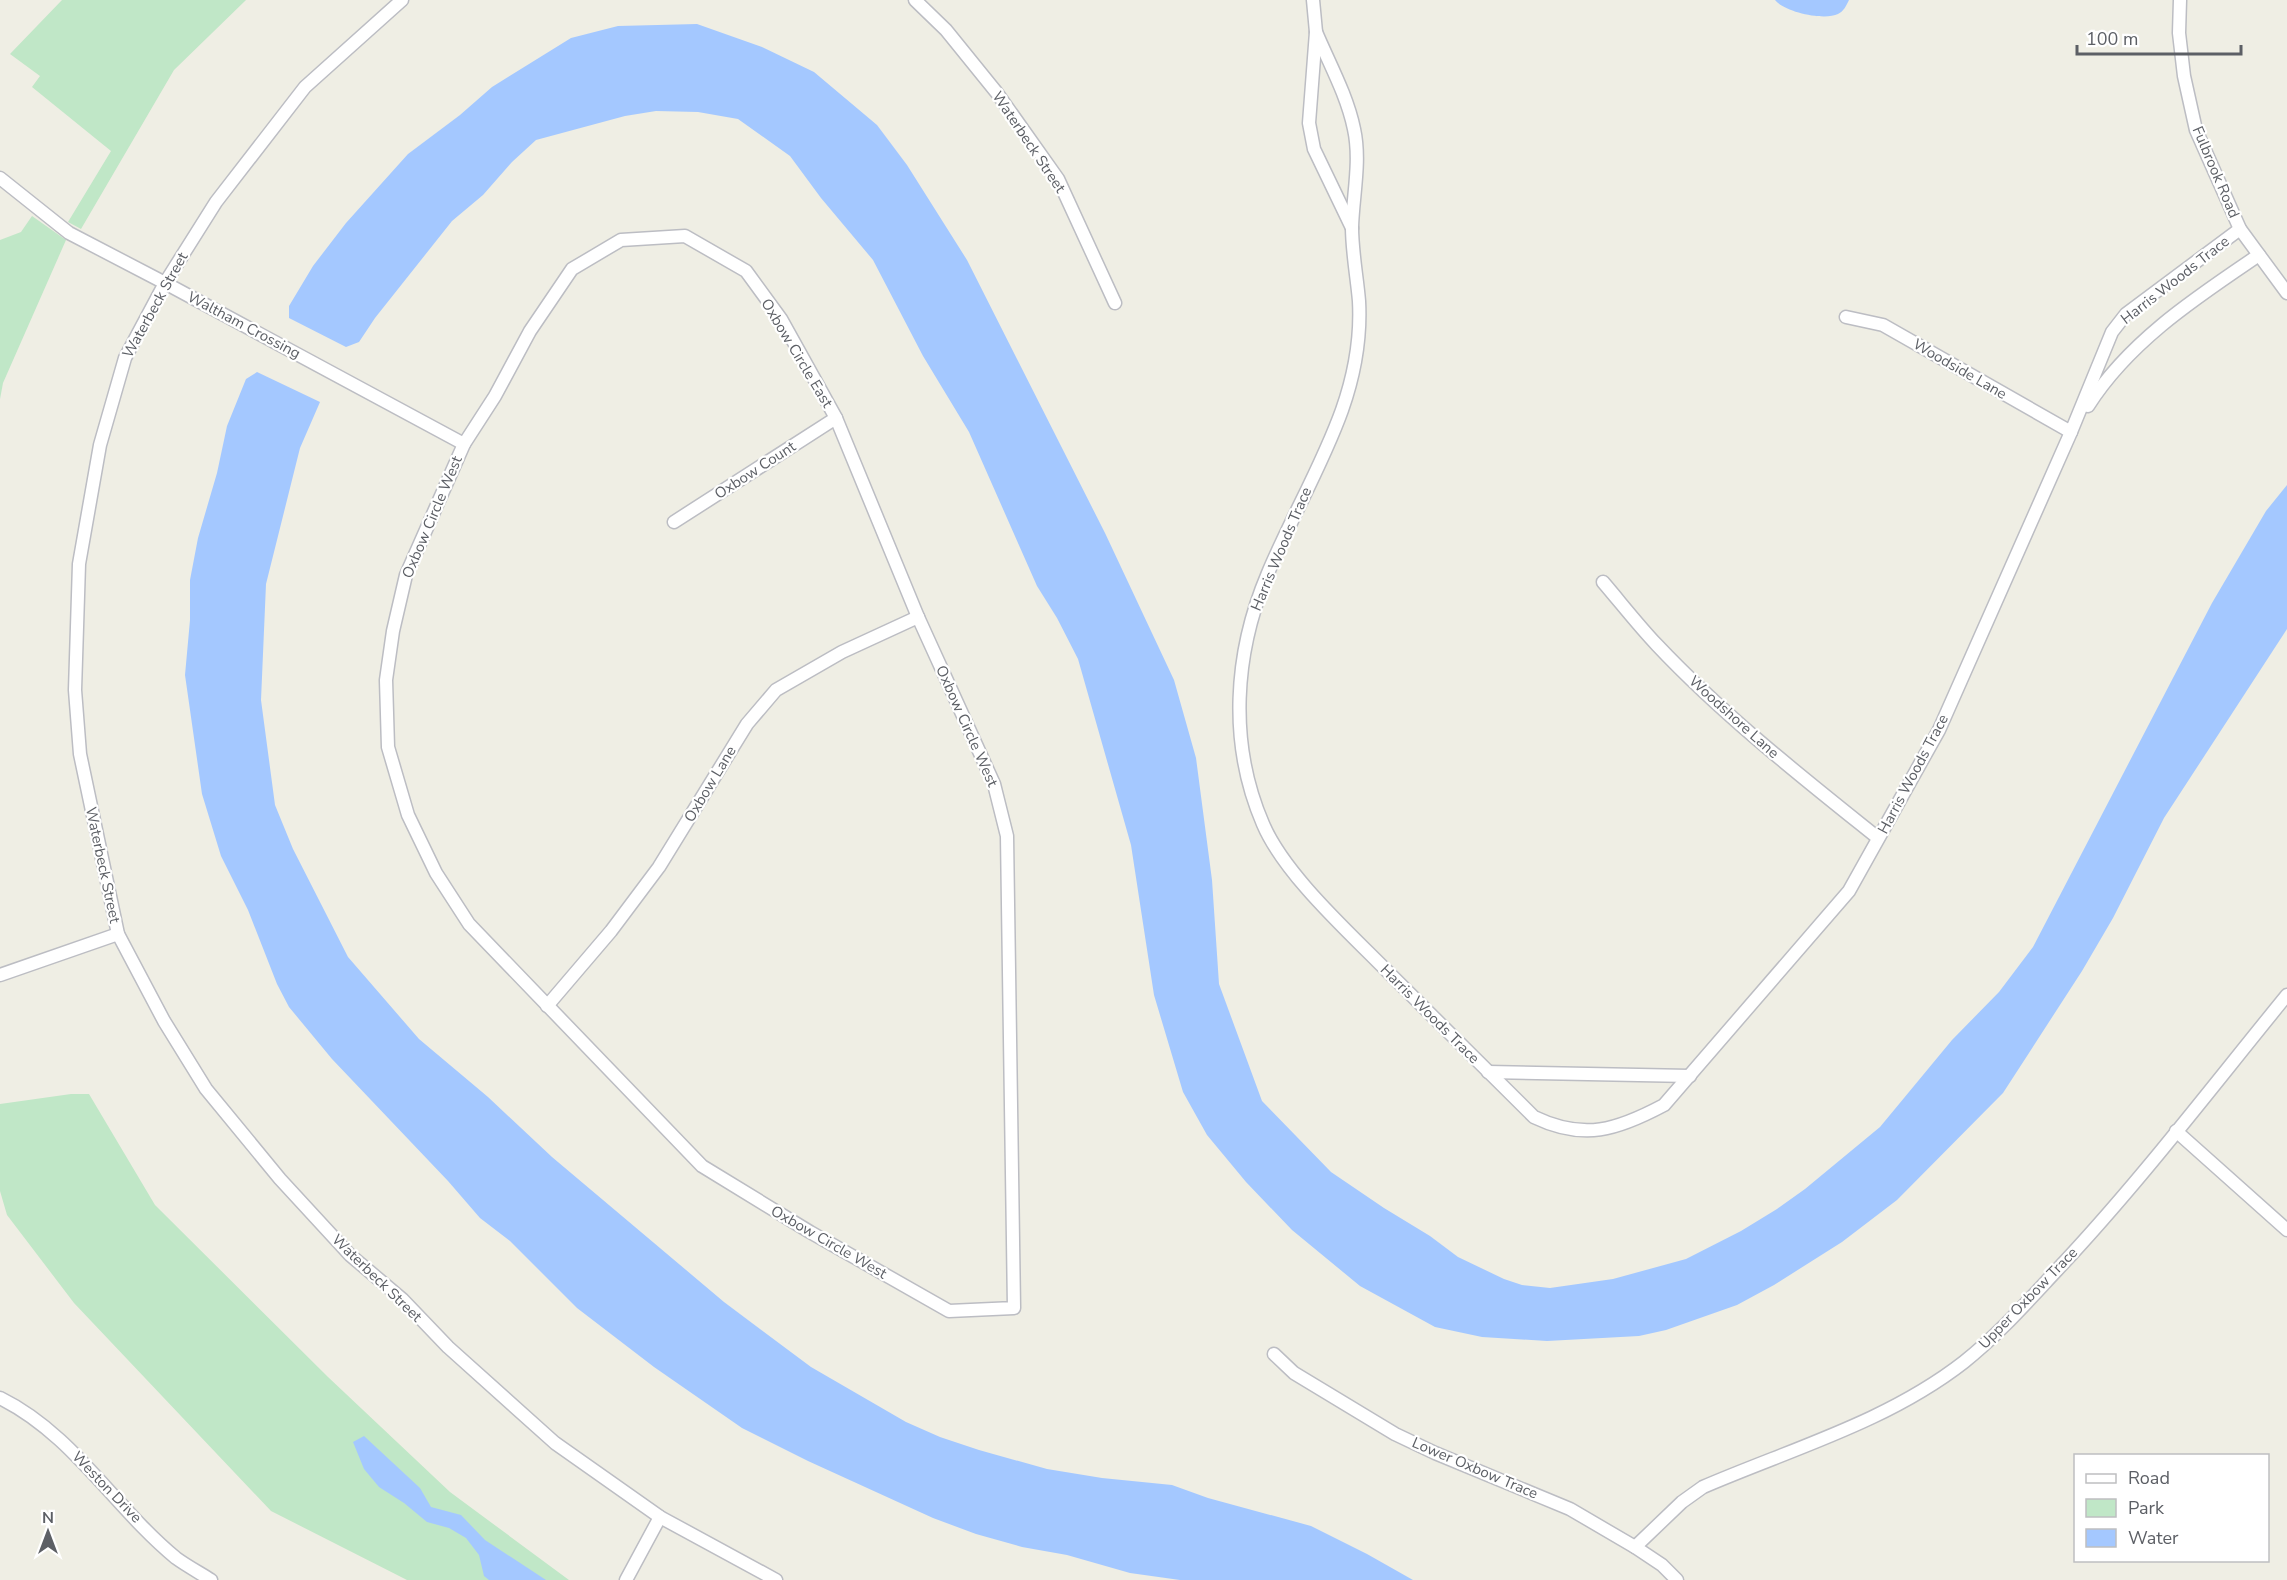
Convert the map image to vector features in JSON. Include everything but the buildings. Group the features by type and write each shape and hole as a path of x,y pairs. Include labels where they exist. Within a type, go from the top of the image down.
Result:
{"street":[{"name":"Waterbeck Street","path":"402,0 305,87 216,202 165,283 125,358 100,445 79,564 75,690 80,754 118,934 164,1021 206,1089 280,1179 350,1255 402,1299 448,1347 555,1443 660,1517 776,1580"},
{"name":"Waterbeck Street","path":"915,0 946,30 998,93 1058,179 1115,303"},
{"name":"Harris Woods Trace","path":"1313,0 1316,32 1309,123 1314,149 1352,230"},
{"name":"Fulbrook Road","path":"2180,0 2179,33 2184,76 2196,130 2240,229 2287,293"},
{"name":"Harris Woods Trace","path":"1316,32 1348,106 1355,132 1357,154 1352,230 1359,303 1359,335 1342,409 1267,574 1248,628 1242,659 1239,702 1241,743 1250,784 1263,826 1285,860 1323,908 1534,1117 1552,1126 1577,1132 1610,1128 1637,1120 1664,1106 1849,891 1939,730 2071,432 2112,332 2127,314 2240,229"},
{"name":"Waltham Crossing","path":"0,178 69,233 464,444"},
{"name":"Oxbow Circle East","path":"464,444 495,396 530,331 572,269 621,240 685,236 746,271 781,319 836,418 886,538"},
{"name":"Harris Woods Trace","path":"2071,432 2098,390 2133,350 2201,294 2259,255"},
{"name":"Woodside Lane","path":"1846,317 1883,325 2071,432"},
{"name":"Oxbow Count","path":"674,522 836,418"},
{"name":"Oxbow Circle West","path":"464,444 406,575 393,631 386,680 388,747 408,815 436,873 469,924 702,1166 810,1232 949,1311 1014,1308 1007,836 994,784 918,617 886,538"},
{"name":"Woodshore Lane","path":"1603,582 1656,645 1722,709 1790,768 1878,838"},
{"name":"Oxbow Lane","path":"547,1006 611,932 659,867 747,724 776,690 842,652 918,617"},
{"path":"0,975 118,934"},
{"name":"Upper Oxbow Trace","path":"1635,1547 1682,1502 1703,1487 1870,1418 1925,1388 1963,1362 2003,1328 2089,1236 2287,996"},
{"name":"Harris Woods Trace","path":"1488,1072 1690,1076"},
{"path":"2176,1131 2287,1230"},
{"name":"Lower Oxbow Trace","path":"1274,1354 1294,1374 1395,1434 1560,1505 1635,1547 1662,1565 1677,1580"},
{"name":"Weston Drive","path":"0,1398 19,1408 54,1433 131,1514 177,1558 211,1580"},
{"path":"626,1580 660,1517"}],"green space":[{"path":"62,0 246,0 174,70 81,229 68,222 111,151 32,87 40,76 10,54"},
{"path":"32,216 66,240 3,383 0,399 0,240 21,232"},
{"path":"71,1094 89,1094 155,1205 328,1377 450,1492 569,1580 407,1580 271,1511 74,1303 7,1215 0,1191 0,1104"}],"water":[{"path":"1775,0 1849,0 1840,13 1832,16 1814,16 1795,12"},
{"path":"697,24 762,47 814,72 877,125 907,165 967,260 1105,533 1174,680 1196,758 1212,880 1219,984 1262,1101 1331,1172 1430,1236 1458,1257 1504,1279 1522,1285 1550,1288 1613,1279 1686,1259 1741,1231 1777,1209 1880,1127 1952,1040 1999,992 2033,947 2212,603 2266,511 2287,485 2287,629 2164,818 2113,918 2082,971 2003,1093 1897,1200 1842,1242 1774,1285 1737,1305 1666,1330 1639,1336 1547,1341 1482,1337 1435,1327 1360,1286 1292,1230 1246,1182 1207,1135 1183,1092 1154,995 1131,845 1078,659 1037,586 969,432 923,356 873,260 821,198 790,156 738,119 698,112 656,111 625,116 536,140 512,162 483,195 452,221 375,318 359,342 346,347 289,318 289,306 313,266 346,223 408,154 460,115 492,87 571,38 618,26"},
{"path":"257,372 320,402 300,448 266,584 261,700 275,805 293,849 348,957 419,1039 488,1097 552,1157 724,1302 811,1367 906,1422 940,1437 979,1450 1047,1469 1102,1478 1172,1485 1208,1498 1311,1526 1413,1580 1180,1580 1130,1573 1067,1555 1022,1547 976,1534 933,1518 742,1428 654,1367 577,1308 510,1241 480,1218 332,1059 289,1007 277,984 248,910 221,856 202,794 185,675 190,620 190,580 198,538 217,473 227,426 246,379"},
{"path":"364,1436 420,1488 431,1507 461,1515 485,1540 546,1580 489,1580 484,1576 479,1555 466,1538 449,1528 427,1522 404,1503 379,1487 364,1469 353,1442"}]}
